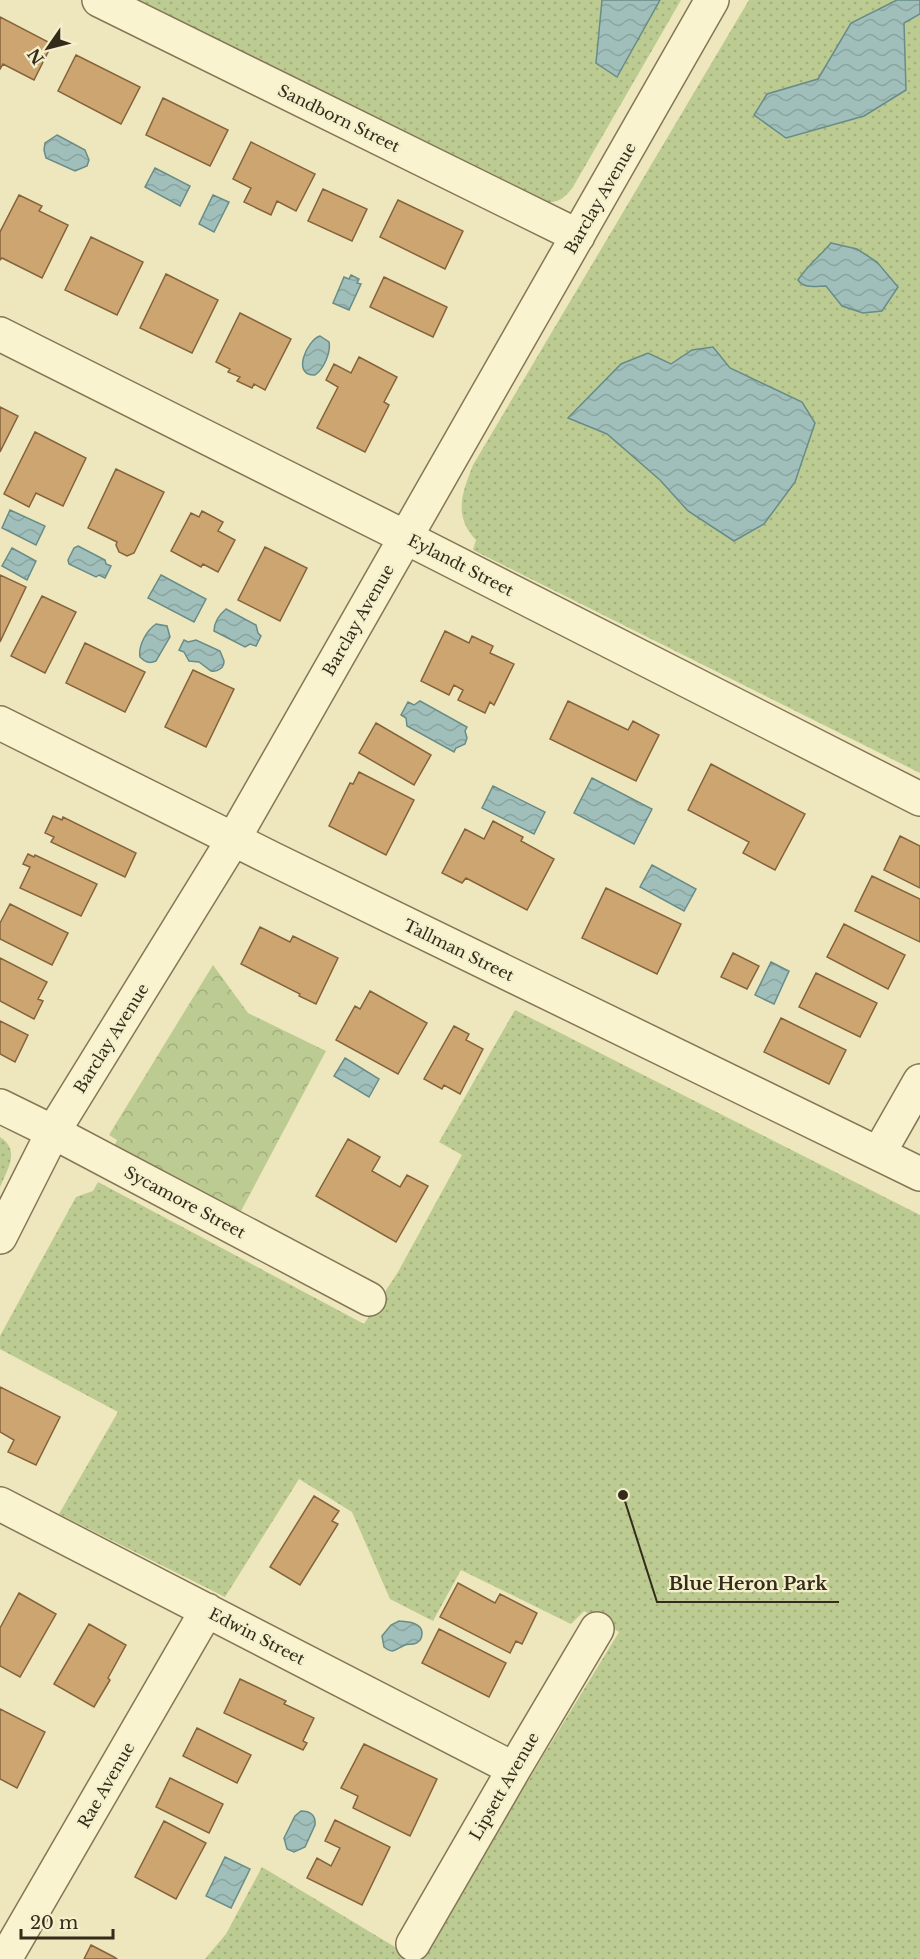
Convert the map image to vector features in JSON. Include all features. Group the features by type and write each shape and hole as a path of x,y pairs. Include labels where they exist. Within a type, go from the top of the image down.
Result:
{"street":[{"name":"Sandborn Street","path":"99,0 578,236"},
{"name":"Barclay Avenue","path":"0,1238 53,1132 233,840 712,0"},
{"name":"Eylandt Street","path":"0,334 920,799"},
{"name":"Tallman Street","path":"0,723 233,840 920,1174"},
{"path":"879,1153 920,1081"},
{"name":"Sycamore Street","path":"0,1106 369,1299"},
{"name":"Edwin Street","path":"0,1504 513,1769"},
{"name":"Rae Avenue","path":"5,1959 207,1610"},
{"name":"Lipsett Avenue","path":"413,1944 513,1769 597,1629"}],"green space":[{"path":"136,0 681,0 573,187 561,199 544,203"},
{"path":"749,0 920,0 920,773 473,550 476,540 464,522 462,513 463,495 473,465"},
{"path":"213,965 248,1013 326,1051 241,1211 114,1147 117,1140 109,1135"},
{"path":"515,1010 920,1215 920,1959 419,1959 619,1632 584,1611 571,1624 461,1570 433,1621 390,1599 352,1512 299,1479 225,1597 59,1514 118,1412 0,1349 0,1336 76,1197 93,1191 98,1182 364,1324 398,1272 462,1155 439,1142"},
{"path":"0,1137 10,1148 11,1154 9,1167 0,1187"},
{"path":"262,1867 415,1959 205,1959 226,1934"}],"water":[{"path":"602,0 660,0 617,77 596,63"},
{"path":"897,0 920,0 920,14 904,23 906,90 864,116 786,138 754,115 767,94 818,79 851,23"},
{"path":"57,135 85,150 89,160 87,166 75,171 46,158 45,143"},
{"path":"155,168 190,186 180,206 145,187"},
{"path":"213,195 229,202 214,232 199,224"},
{"path":"831,243 857,249 877,262 898,287 882,311 863,313 842,306 826,286 807,286 798,280"},
{"path":"351,275 359,279 357,283 361,284 349,310 333,303 344,277 349,279"},
{"path":"320,336 329,342 328,355 324,365 315,375 308,374 303,364 306,350"},
{"path":"713,347 730,368 802,402 815,423 795,482 764,524 734,541 688,511 660,480 607,434 568,418 621,364 648,353 671,364 692,350"},
{"path":"10,510 45,526 36,545 2,528"},
{"path":"78,546 105,560 106,564 111,566 105,578 99,575 96,577 69,564 68,560 74,548"},
{"path":"12,548 36,561 27,580 2,566"},
{"path":"161,575 206,599 194,622 148,598"},
{"path":"226,609 256,625 261,636 256,646 250,644 245,647 214,631 217,619"},
{"path":"156,624 167,626 170,637 156,661 147,662 140,657 140,648 146,634"},
{"path":"184,640 188,642 196,640 220,651 224,661 222,668 211,671 199,662 189,661 184,652 179,650"},
{"path":"420,701 467,727 465,744 456,748 454,752 407,726 406,718 401,715 408,702 414,705"},
{"path":"592,778 652,809 634,844 574,813"},
{"path":"493,786 545,812 534,834 482,808"},
{"path":"652,865 696,889 684,911 640,887"},
{"path":"771,962 789,971 774,1004 755,995"},
{"path":"345,1058 379,1079 369,1097 334,1076"},
{"path":"399,1621 410,1622 420,1627 422,1637 416,1643 390,1651 384,1647 382,1636 391,1625"},
{"path":"301,1811 312,1814 315,1825 305,1847 294,1852 287,1849 284,1838 295,1816"},
{"path":"225,1857 250,1869 231,1908 206,1896"}],"building":[{"path":"0,17 52,44 34,80 3,64 0,69"},
{"path":"76,55 140,87 121,124 58,91"},
{"path":"163,98 228,130 210,166 146,135"},
{"path":"251,142 315,174 296,211 277,201 271,215 244,202 251,188 233,179"},
{"path":"323,189 367,209 352,241 308,221"},
{"path":"19,195 42,206 39,211 68,225 42,278 2,258 0,260 0,232"},
{"path":"398,200 463,231 445,269 380,237"},
{"path":"91,237 143,262 117,315 65,290"},
{"path":"166,274 218,300 192,353 140,328"},
{"path":"384,277 447,307 433,337 370,307"},
{"path":"240,313 291,339 265,390 254,384 252,388 237,381 240,377 228,372 230,369 216,362"},
{"path":"359,357 397,377 384,402 389,405 365,452 317,428 338,387 326,380 334,364 351,373"},
{"path":"0,407 18,416 0,452"},
{"path":"35,432 86,458 63,506 36,493 29,507 4,494"},
{"path":"116,469 164,492 134,553 127,556 119,552 117,542 88,528"},
{"path":"202,511 223,522 218,531 235,540 218,572 203,564 201,567 171,551 191,513 199,517"},
{"path":"265,547 307,568 280,621 238,600"},
{"path":"0,575 26,587 0,642"},
{"path":"42,596 76,612 45,673 11,656"},
{"path":"445,631 469,643 472,636 493,646 490,653 514,664 494,705 490,702 485,713 458,700 463,690 454,685 449,695 421,681"},
{"path":"85,643 145,672 125,712 66,683"},
{"path":"193,670 234,689 206,747 165,727"},
{"path":"568,701 628,730 633,721 659,735 636,781 550,739"},
{"path":"376,723 431,755 414,785 359,753"},
{"path":"711,764 805,814 775,870 743,853 749,842 688,810"},
{"path":"359,772 414,800 386,855 329,826 350,783 353,784"},
{"path":"53,816 62,820 63,817 136,853 125,877 51,842 54,837 45,833"},
{"path":"493,821 523,837 521,841 554,859 527,910 466,878 462,883 442,873 465,829 484,839"},
{"path":"900,836 920,846 920,888 884,870"},
{"path":"28,854 34,857 35,855 97,884 81,916 20,888 30,867 23,864"},
{"path":"872,876 920,899 920,942 855,911"},
{"path":"606,888 681,924 657,974 582,938"},
{"path":"10,904 68,933 52,965 0,939 0,923"},
{"path":"844,924 905,955 888,989 827,957"},
{"path":"260,927 290,942 293,936 338,958 316,1004 241,964"},
{"path":"733,953 759,966 747,989 721,977"},
{"path":"0,958 47,982 38,999 43,1001 34,1019 0,1001"},
{"path":"816,973 877,1003 860,1037 799,1007"},
{"path":"370,991 427,1023 398,1074 336,1040 355,1006 360,1009"},
{"path":"781,1018 846,1050 829,1084 764,1052"},
{"path":"0,1021 28,1035 15,1062 0,1054"},
{"path":"454,1026 469,1034 466,1040 483,1049 460,1094 444,1085 442,1089 424,1079"},
{"path":"348,1139 380,1157 372,1171 400,1187 407,1175 428,1186 396,1242 316,1196"},
{"path":"0,1387 60,1417 36,1465 8,1452 14,1440 0,1432"},
{"path":"314,1496 339,1511 332,1521 338,1524 300,1585 270,1567"},
{"path":"458,1583 495,1603 500,1594 537,1613 522,1644 516,1641 510,1653 440,1617"},
{"path":"19,1593 56,1614 20,1677 0,1666 0,1628"},
{"path":"89,1624 126,1645 108,1678 110,1680 94,1707 54,1684"},
{"path":"439,1629 506,1663 489,1697 422,1663"},
{"path":"240,1679 286,1701 284,1704 314,1718 303,1741 307,1743 303,1750 224,1713"},
{"path":"0,1709 45,1732 17,1788 0,1779"},
{"path":"197,1728 251,1755 237,1783 183,1756"},
{"path":"364,1744 437,1779 410,1836 353,1808 358,1796 341,1788"},
{"path":"170,1778 223,1804 209,1833 156,1807"},
{"path":"335,1820 390,1847 362,1905 307,1878 317,1858 331,1866 340,1848 325,1841"},
{"path":"164,1821 206,1843 176,1899 135,1877"},
{"path":"91,1945 114,1957 117,1959 84,1959"}],"place":[{"name":"Blue Heron Park","path":"623,1495"}]}
